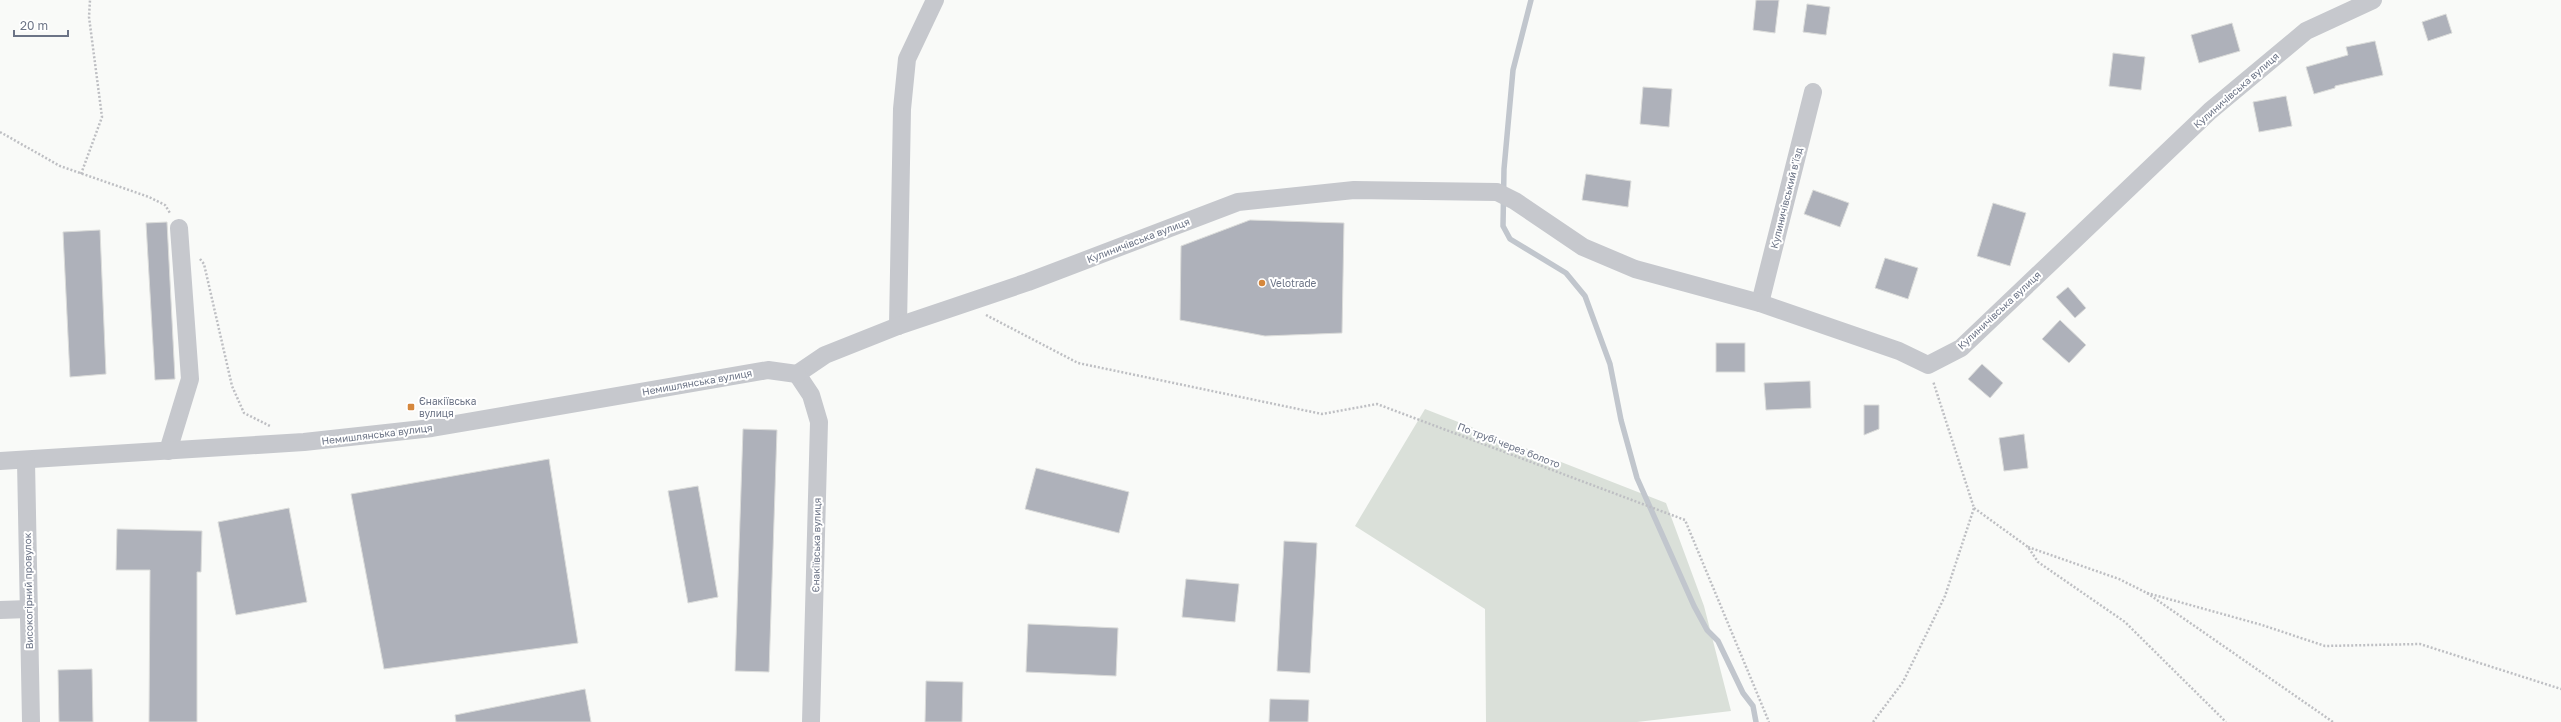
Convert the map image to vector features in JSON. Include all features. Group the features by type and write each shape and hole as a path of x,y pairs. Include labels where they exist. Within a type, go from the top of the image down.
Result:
{"street":[{"path":"898,326 902,108 907,59 935,0"},
{"name":"Кулиничівська вулиця","path":"1928,365 1960,348 2210,111 2306,31 2373,0"},
{"name":"Кулиничівський в'їзд","path":"1760,303 1813,92"},
{"name":"Кулиничівська вулиця","path":"797,374 824,355 898,326 964,304 1238,202 1354,190 1497,192 1515,201 1583,247 1635,269 1760,303"},
{"path":"168,451 190,379 179,228"},
{"path":"1760,303 1899,351 1928,365"},
{"name":"Немишлянська вулиця","path":"0,461 26,461 304,442 432,428 768,370 797,374"},
{"name":"Єнакіївська вулиця","path":"797,374 811,395 819,422 811,722"},
{"name":"Високогірний провулок","path":"26,461 31,722"},
{"path":"0,610 29,609"}],"path":[{"path":"81,174 102,116 89,17 90,0"},
{"name":"По трубі через болото","path":"964,304 1078,363 1322,414 1377,404 1685,520 1769,722"},
{"path":"1873,722 1903,682 1945,596 1974,508 1928,365"},
{"path":"1974,508 2028,546 2119,579 2147,593 2333,722"},
{"path":"2028,546 2038,562 2125,622 2226,722"},
{"path":"2147,593 2262,625 2325,646 2420,644 2561,689"}],"shaded area":[{"path":"1425,409 1666,503 1704,606 1731,711 1637,722 1486,722 1485,609 1355,526"}],"building":[{"path":"1756,0 1779,0 1775,33 1753,30"},
{"path":"1807,4 1830,7 1826,35 1803,32"},
{"path":"2446,14 2452,33 2428,41 2422,22"},
{"path":"2232,23 2240,51 2199,63 2191,35"},
{"path":"2375,41 2383,75 2335,86 2335,88 2314,94 2306,67 2348,55 2346,47"},
{"path":"2113,53 2145,57 2141,90 2109,86"},
{"path":"1643,87 1672,89 1669,127 1640,124"},
{"path":"2286,96 2292,126 2259,132 2253,102"},
{"path":"1586,174 1631,181 1628,207 1582,200"},
{"path":"1813,190 1849,203 1840,227 1804,214"},
{"path":"1993,203 2026,213 2010,266 1977,256"},
{"name":"Velotrade","path":"1250,220 1344,223 1342,333 1265,336 1180,320 1181,246"},
{"path":"167,222 175,379 155,380 146,223"},
{"path":"100,230 106,374 70,377 63,232"},
{"path":"1885,258 1918,268 1908,299 1875,288"},
{"path":"2068,287 2086,308 2075,318 2056,297"},
{"path":"2060,320 2086,345 2069,363 2042,339"},
{"path":"1716,343 1745,343 1745,372 1716,372"},
{"path":"1982,364 2003,383 1990,398 1968,379"},
{"path":"1810,381 1811,408 1766,410 1764,383"},
{"path":"1864,405 1879,405 1879,429 1864,435"},
{"path":"743,429 777,430 769,672 735,671"},
{"path":"2024,434 2028,468 2004,471 1999,438"},
{"path":"549,459 578,643 384,669 351,494"},
{"path":"1036,468 1129,492 1119,533 1025,509"},
{"path":"698,486 718,597 688,603 668,491"},
{"path":"289,508 307,602 236,615 218,522"},
{"path":"117,529 202,531 201,572 197,572 197,722 149,722 150,570 116,570"},
{"path":"1284,541 1317,543 1310,673 1277,671"},
{"path":"1186,579 1239,584 1235,622 1182,617"},
{"path":"1028,624 1118,628 1116,676 1026,672"},
{"path":"92,669 93,722 59,722 58,670"},
{"path":"926,681 963,682 962,722 925,722"},
{"path":"585,689 591,722 456,722 455,715"},
{"path":"1270,699 1309,700 1308,722 1269,722"}],"waterway":[{"path":"1531,0 1513,70 1504,169 1503,226 1510,239 1566,273 1585,296 1610,364 1621,420 1637,478 1694,606 1707,630 1718,641 1743,693 1753,706 1756,722"}],"place":[{"name":"Velotrade","path":"1262,283"},
{"name":"Єнакіївська вулиця","path":"411,407"}]}
